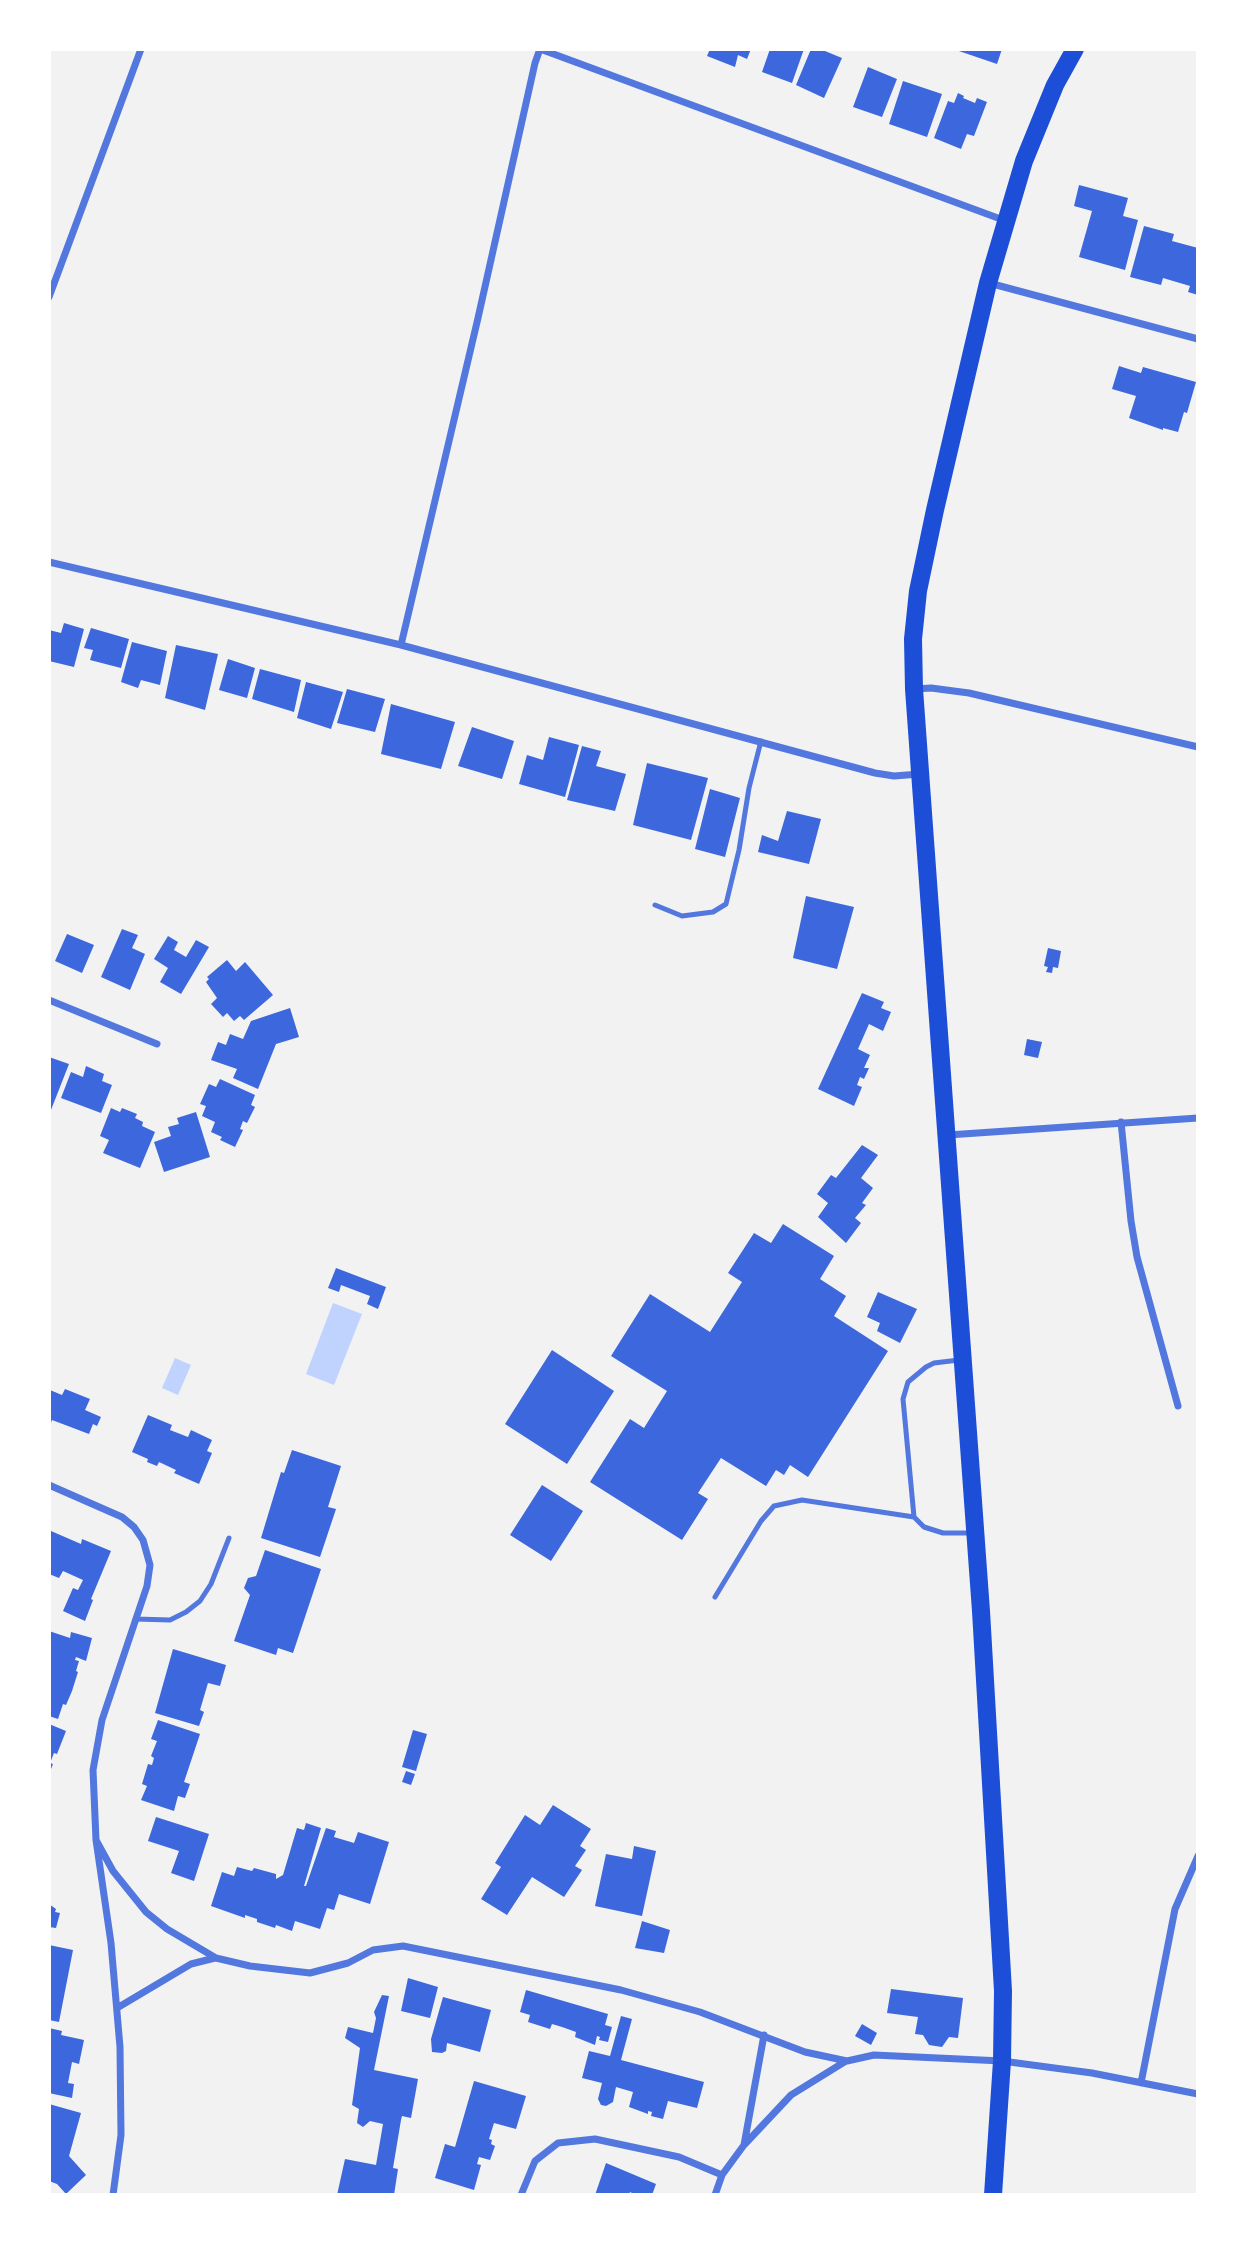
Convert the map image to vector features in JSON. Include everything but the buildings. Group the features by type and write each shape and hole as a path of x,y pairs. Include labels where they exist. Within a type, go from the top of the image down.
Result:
{"main road":[{"path":"993,2195 1002,2061 1003,1991 975,1533 914,689 914,639 918,591 988,282 1039,123 1075,49"}],"street":[{"path":"49,297 141,49"},
{"path":"401,646 540,49 1006,221"},
{"path":"988,282 1198,339"},
{"path":"49,562 401,646 875,773 894,776 920,774"},
{"path":"914,689 931,688 969,693 1198,747"},
{"path":"49,1000 158,1044"},
{"path":"947,1135 1198,1118"},
{"path":"1121,1122 1130,1221 1137,1257 1178,1406"},
{"path":"49,1485 122,1517 134,1527 143,1540 149,1565 147,1586 96,1744 93,1770 96,1840 117,2008 121,2135 113,2195"},
{"path":"96,1840 113,1871 146,1912 216,1958 250,1966 310,1973 348,1963 373,1950 403,1946 621,1990 700,2012 805,2052 846,2061"},
{"path":"1141,2083 1175,1909 1198,1856"},
{"path":"117,2008 191,1964 216,1958"},
{"path":"744,2145 764,2035"},
{"path":"715,2195 722,2175 744,2145 791,2095 846,2061 874,2055 1002,2061 1091,2073 1198,2094"},
{"path":"521,2195 535,2161 558,2143 595,2139 679,2157 722,2175"}],"lane":[{"path":"655,905 682,916 713,912 726,904 761,741"},
{"path":"914,1517 903,1399 908,1382 934,1363 962,1359"},
{"path":"715,1597 761,1521 774,1506 802,1500 914,1517 924,1527 943,1533 975,1533"},
{"path":"135,1619 170,1620 200,1601 211,1584 229,1538"}],"water":[{"path":"333,1303 362,1314 334,1385 306,1374"},
{"path":"175,1358 191,1365 178,1395 162,1388"}]}
